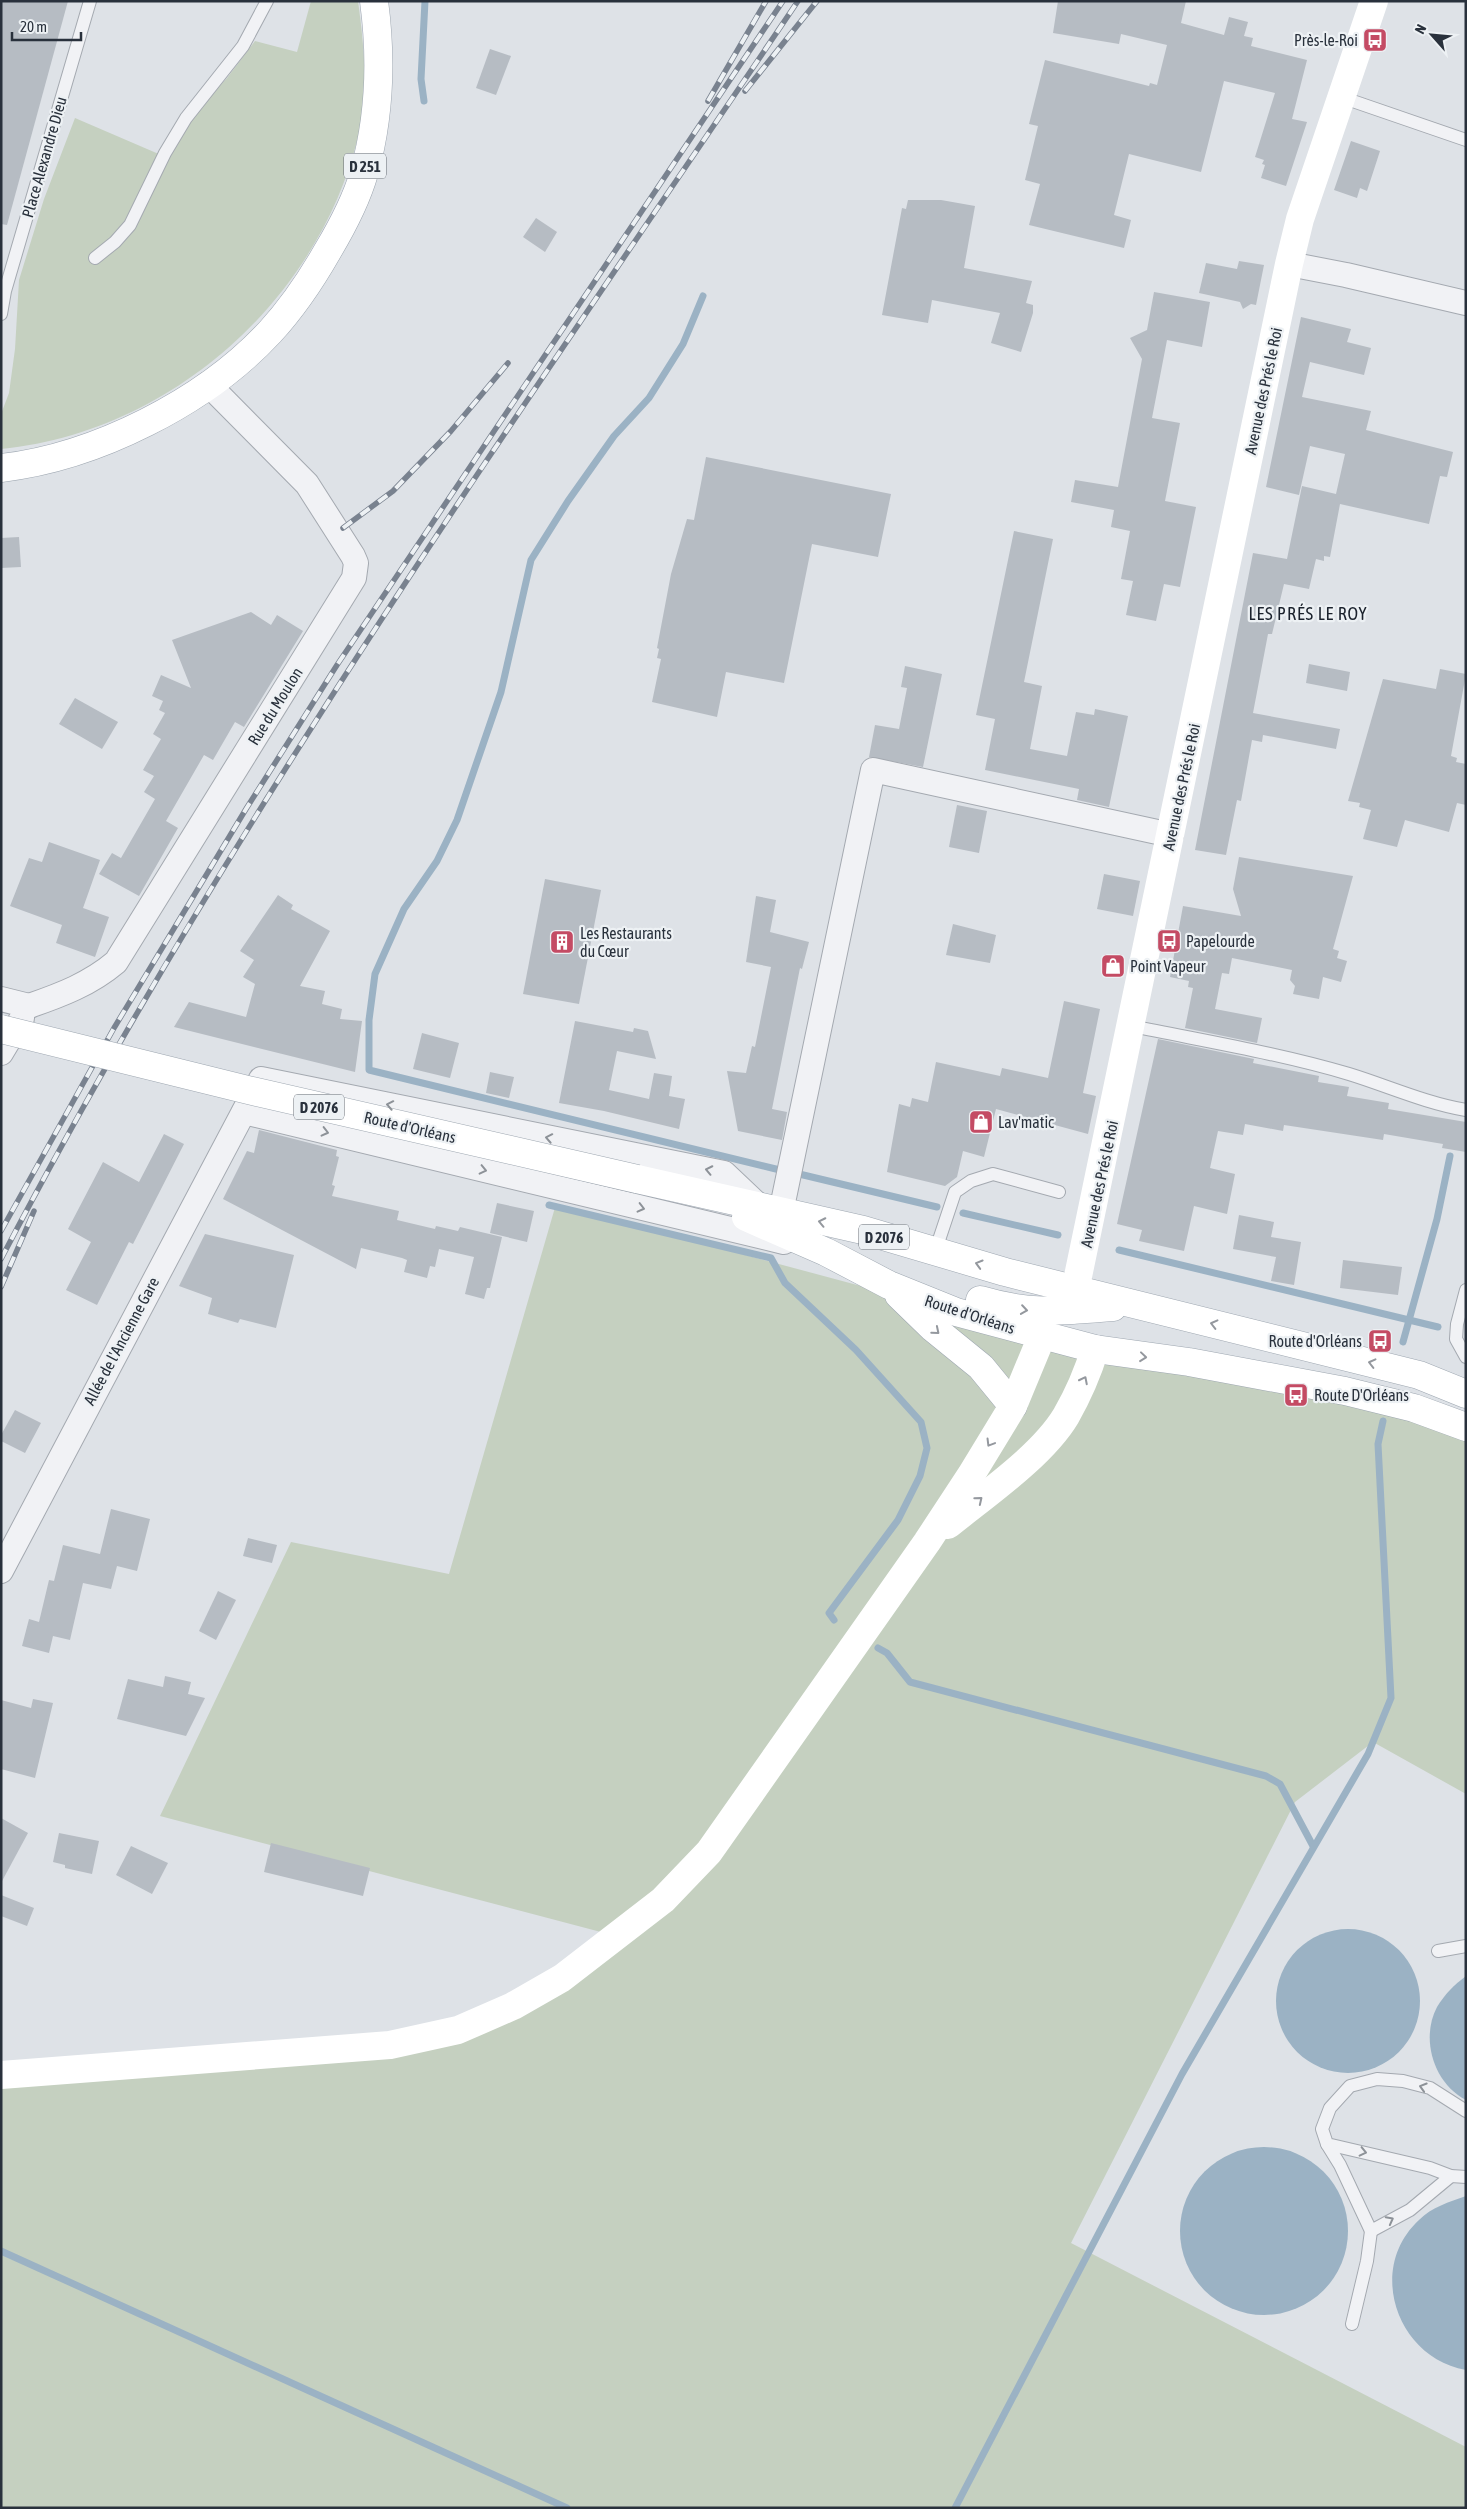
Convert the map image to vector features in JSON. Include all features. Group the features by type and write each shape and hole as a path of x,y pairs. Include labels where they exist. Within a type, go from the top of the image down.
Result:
{"main road":[{"name":"D 251","path":"1,468 51,459 115,438 144,424 208,384 248,352 287,312 323,259 350,209 363,175 377,115 380,84 380,53 374,1"},
{"name":"Avenue des Prés le Roi","path":"1074,1300 1289,264 1300,219 1374,1"},
{"name":"Route d'Orléans","path":"1,1029 248,1090 863,1230 1005,1272 1074,1300"},
{"name":"Route d'Orléans","path":"690,1192 826,1252 888,1285 956,1312 1095,1349 1262,1374 1414,1408 1466,1416"},
{"name":"D 2076","path":"826,1252 1006,1308 1036,1312 1074,1300"},
{"name":"D 2076","path":"888,1285 933,1328 981,1367 1013,1406"},
{"path":"1074,1300 1136,1305 1466,1385"},
{"path":"1,2074 390,2044 458,2030 513,2006 562,1978 664,1900 709,1852 927,1542 1013,1406 1042,1336 1074,1300"},
{"path":"927,1542 1044,1444 1066,1417 1088,1371 1095,1349 1074,1300"},
{"path":"1419,1375 1466,1394"},
{"name":"Route d'Orléans","path":"1414,1408 1466,1427"}],"street":[{"path":"1289,264 1346,275 1466,303"},
{"name":"Rue du Moulon","path":"30,1006 98,977 116,962 349,586 356,570 354,556 307,484 208,384"},
{"path":"771,1210 873,770 1171,835"},
{"path":"1,999 30,1006 1,1053"},
{"name":"Allée de l'Ancienne Gare","path":"1,1571 261,1079 724,1173 771,1210"},
{"path":"244,1112 826,1252"}],"lane":[{"name":"Place Alexandre Dieu","path":"1,314 5,291 90,1"},
{"path":"95,258 115,242 130,225 165,153 186,118 243,46 267,1"},
{"path":"1341,97 1466,140"},
{"path":"1132,1026 1316,1066 1442,1106 1466,1110"},
{"path":"935,1252 955,1192 971,1181 993,1174 1059,1192"},
{"path":"1466,1290 1457,1324 1456,1339 1466,1357"},
{"path":"1438,1951 1466,1946"},
{"path":"1352,2324 1367,2260 1371,2231 1340,2165 1327,2144 1322,2129 1330,2108 1350,2086 1377,2079 1403,2081 1430,2088 1466,2111"},
{"path":"1327,2144 1430,2168 1451,2176 1466,2177"},
{"path":"1371,2231 1410,2210 1451,2176"}],"green space":[{"path":"311,1 358,1 364,52 364,86 358,137 338,197 309,253 272,304 227,348 177,386 122,417 63,438 1,449 1,414 9,393 15,349 19,280 44,199 75,118 168,158 198,109 227,78 255,41 297,52"},
{"path":"556,1204 1095,1349 1466,1419 1466,1794 1373,1742 1295,1802 1071,2243 1466,2447 1466,2508 1,2508 1,2074 458,2030 616,1936 160,1816 291,1542 449,1574"}],"water":[{"path":"1348,1929 1376,1934 1399,1950 1415,1973 1420,2001 1415,2029 1399,2052 1376,2068 1348,2073 1320,2068 1297,2052 1281,2029 1276,2001 1281,1973 1297,1950 1320,1934"},
{"path":"1466,1976 1466,2100 1455,2093 1438,2072 1430,2046 1430,2033 1437,2007 1450,1990"},
{"path":"1272,2147 1296,2153 1324,2171 1342,2199 1347,2215 1347,2247 1342,2263 1324,2291 1311,2301 1288,2312 1256,2315 1232,2309 1204,2291 1194,2278 1183,2255 1180,2223 1186,2199 1204,2171 1217,2161 1240,2150"},
{"path":"1466,2196 1466,2370 1442,2362 1422,2348 1407,2330 1397,2309 1392,2286 1394,2262 1403,2240 1419,2220 1435,2208"}],"building":[{"path":"1,1 68,1 7,225 1,224"},
{"path":"1058,1 1186,1 1181,23 1224,35 1229,17 1248,22 1244,36 1253,38 1251,46 1307,60 1292,119 1307,122 1286,186 1261,178 1265,165 1262,164 1264,160 1255,157 1275,93 1224,81 1201,172 1129,154 1114,215 1131,220 1124,248 1029,225 1040,184 1025,180 1038,126 1029,124 1045,60 1149,86 1150,83 1157,85 1167,45 1121,34 1119,44 1053,33"},
{"path":"490,49 511,56 496,95 476,88"},
{"path":"1351,141 1380,151 1367,191 1360,188 1357,198 1334,190"},
{"path":"908,200 941,200 975,206 964,268 1032,281 1026,303 1033,305 1033,313 1021,352 991,343 1000,313 932,300 928,323 882,315 902,208 906,209"},
{"path":"536,218 557,232 545,252 523,237"},
{"path":"1239,261 1264,265 1256,305 1251,304 1243,309 1240,302 1199,293 1206,263 1237,269"},
{"path":"1154,292 1210,302 1202,347 1167,340 1152,418 1180,423 1165,501 1196,507 1180,587 1164,584 1156,621 1126,615 1133,581 1121,579 1130,531 1111,527 1114,510 1071,502 1075,480 1118,487 1142,359 1130,338 1147,330"},
{"path":"1301,317 1351,329 1347,342 1371,348 1364,375 1310,362 1302,397 1371,411 1366,430 1453,452 1447,477 1440,476 1429,524 1340,504 1330,557 1324,556 1324,561 1316,559 1309,589 1284,584 1272,634 1268,634 1253,713 1340,729 1336,749 1263,735 1262,742 1252,740 1241,801 1237,800 1226,855 1195,850 1253,553 1287,559 1302,486 1336,494 1345,454 1310,446 1299,495 1266,487"},
{"path":"706,457 891,494 878,557 812,544 784,683 726,672 717,717 652,702 661,659 657,658 659,649 657,648 671,574 687,519 694,520"},
{"path":"1014,531 1053,539 1024,682 1042,686 1030,749 1067,756 1076,712 1094,715 1095,709 1128,716 1109,807 1077,800 1079,789 985,770 995,719 976,715"},
{"path":"19,537 21,567 1,568 1,538"},
{"path":"251,612 271,625 277,615 303,631 244,727 235,722 213,760 204,755 166,821 178,828 139,896 99,874 112,853 121,858 155,799 144,792 154,776 143,770 161,739 153,734 165,713 159,710 163,701 152,696 161,675 191,688 172,640"},
{"path":"1309,664 1350,672 1347,691 1306,683"},
{"path":"905,666 942,674 923,767 869,757 875,725 899,729 907,688 901,687"},
{"path":"1440,669 1466,674 1451,756 1457,758 1456,762 1466,764 1466,805 1457,803 1449,832 1405,820 1397,847 1363,839 1371,810 1359,807 1360,803 1348,801 1383,679 1436,689"},
{"path":"75,698 118,722 102,749 59,724"},
{"path":"957,805 987,811 979,853 949,847"},
{"path":"49,842 100,860 83,908 109,917 95,957 56,943 62,925 10,906 29,858 42,862"},
{"path":"1239,857 1353,876 1333,949 1339,951 1337,958 1347,961 1341,982 1323,977 1319,999 1293,994 1295,986 1290,980 1292,970 1232,958 1229,974 1222,973 1215,1009 1262,1018 1257,1043 1185,1028 1193,988 1188,987 1189,981 1170,977 1183,906 1241,916 1233,889"},
{"path":"1104,874 1140,881 1133,916 1097,909"},
{"name":"Les Restaurants du Cœur","path":"545,879 601,890 579,1004 523,994"},
{"path":"278,895 293,905 291,909 330,931 300,986 325,991 322,1004 342,1009 340,1019 362,1021 355,1072 174,1027 189,1002 246,1017 255,984 243,977 254,960 240,951"},
{"path":"756,896 776,900 770,932 809,942 802,969 800,968 772,1109 787,1112 782,1140 738,1131 727,1071 746,1073 752,1046 755,1047 771,967 746,962"},
{"path":"953,924 996,935 990,963 946,955"},
{"path":"1064,1001 1100,1009 1083,1093 1096,1096 1088,1134 996,1109 984,1157 963,1151 957,1177 945,1186 887,1172 899,1104 910,1107 912,1098 928,1102 936,1062 1000,1076 1002,1068 1048,1078"},
{"path":"575,1021 633,1032 634,1028 648,1031 656,1059 617,1051 609,1090 649,1099 654,1073 672,1076 669,1096 685,1099 679,1129 604,1111 559,1103"},
{"path":"422,1033 459,1043 450,1078 413,1069"},
{"path":"1158,1039 1254,1059 1253,1063 1319,1076 1318,1082 1349,1087 1347,1096 1389,1103 1388,1109 1466,1122 1466,1152 1442,1148 1443,1144 1384,1134 1383,1140 1284,1125 1283,1131 1245,1124 1243,1135 1218,1131 1210,1168 1235,1174 1227,1214 1194,1206 1184,1251 1139,1241 1142,1230 1117,1224"},
{"path":"490,1072 514,1077 509,1098 486,1093"},
{"path":"259,1130 337,1150 336,1156 339,1157 332,1185 335,1186 332,1196 399,1211 397,1220 435,1229 436,1226 458,1231 460,1227 502,1237 490,1288 487,1288 484,1299 465,1294 474,1257 439,1249 435,1267 430,1266 427,1278 404,1272 407,1260 361,1248 356,1269 223,1199 247,1151 254,1153"},
{"path":"164,1134 184,1144 133,1244 129,1242 97,1305 66,1290 91,1242 68,1229 103,1162 139,1182"},
{"path":"497,1203 534,1211 527,1242 490,1233"},
{"path":"1239,1215 1274,1222 1271,1237 1301,1242 1294,1285 1271,1281 1276,1257 1233,1249"},
{"path":"205,1234 294,1255 276,1328 240,1319 238,1323 208,1314 212,1298 179,1286"},
{"path":"1343,1260 1402,1267 1398,1295 1340,1288"},
{"path":"15,1410 41,1423 25,1453 1,1441 1,1435"},
{"path":"111,1509 150,1519 137,1571 117,1566 111,1589 83,1583 70,1640 53,1636 49,1653 22,1646 29,1619 39,1622 49,1580 54,1581 63,1545 100,1554"},
{"path":"248,1538 277,1545 272,1563 243,1556"},
{"path":"218,1591 236,1600 216,1640 199,1631"},
{"path":"165,1676 191,1682 188,1694 205,1698 186,1736 117,1719 128,1679 163,1687"},
{"path":"33,1699 53,1703 35,1778 1,1769 1,1700 31,1708"},
{"path":"1,1818 28,1833 1,1883"},
{"path":"59,1833 99,1841 92,1874 65,1868 65,1865 53,1862"},
{"path":"271,1843 370,1868 363,1896 264,1872"},
{"path":"131,1846 168,1863 152,1894 116,1875"},
{"path":"1,1895 34,1908 27,1926 1,1916"}],"waterway":[{"path":"424,101 421,79 425,1"},
{"path":"703,296 683,344 649,398 614,436 568,501 531,560 501,692 457,820 437,861 404,909 375,974 369,1020 369,1070 780,1170"},
{"path":"1403,1342 1437,1219 1450,1156"},
{"path":"795,1173 937,1207"},
{"path":"549,1205 771,1258 785,1283 856,1350 921,1422 927,1448 920,1476 898,1520 829,1613 834,1620"},
{"path":"963,1213 1058,1235"},
{"path":"1119,1250 1438,1327"},
{"path":"955,2508 1182,2074 1368,1754 1391,1698 1378,1444 1383,1421"},
{"path":"878,1648 887,1653 910,1682 1266,1776 1280,1784 1313,1846"},
{"path":"1,2251 567,2508"}],"railway":[{"path":"708,101 766,1"},
{"path":"1,1231 114,1028 246,809 337,665 783,1"},
{"path":"1,1259 90,1095 184,934 281,776 485,463 798,1"},
{"path":"745,91 817,1"},
{"path":"343,528 393,491 451,431 508,363"},
{"path":"1,1287 34,1211"}],"place":[{"name":"Près-le-Roi","path":"1375,40"},
{"name":"Papelourde","path":"1169,941"},
{"name":"Les Restaurants du Cœur","path":"562,942"},
{"name":"Point Vapeur","path":"1113,966"},
{"name":"Lav'matic","path":"981,1122"},
{"name":"Route d'Orléans","path":"1380,1341"},
{"name":"Route D'Orléans","path":"1296,1395"}],"district":[{"name":"LES PRÉS LE ROY","path":"1308,613"}]}
